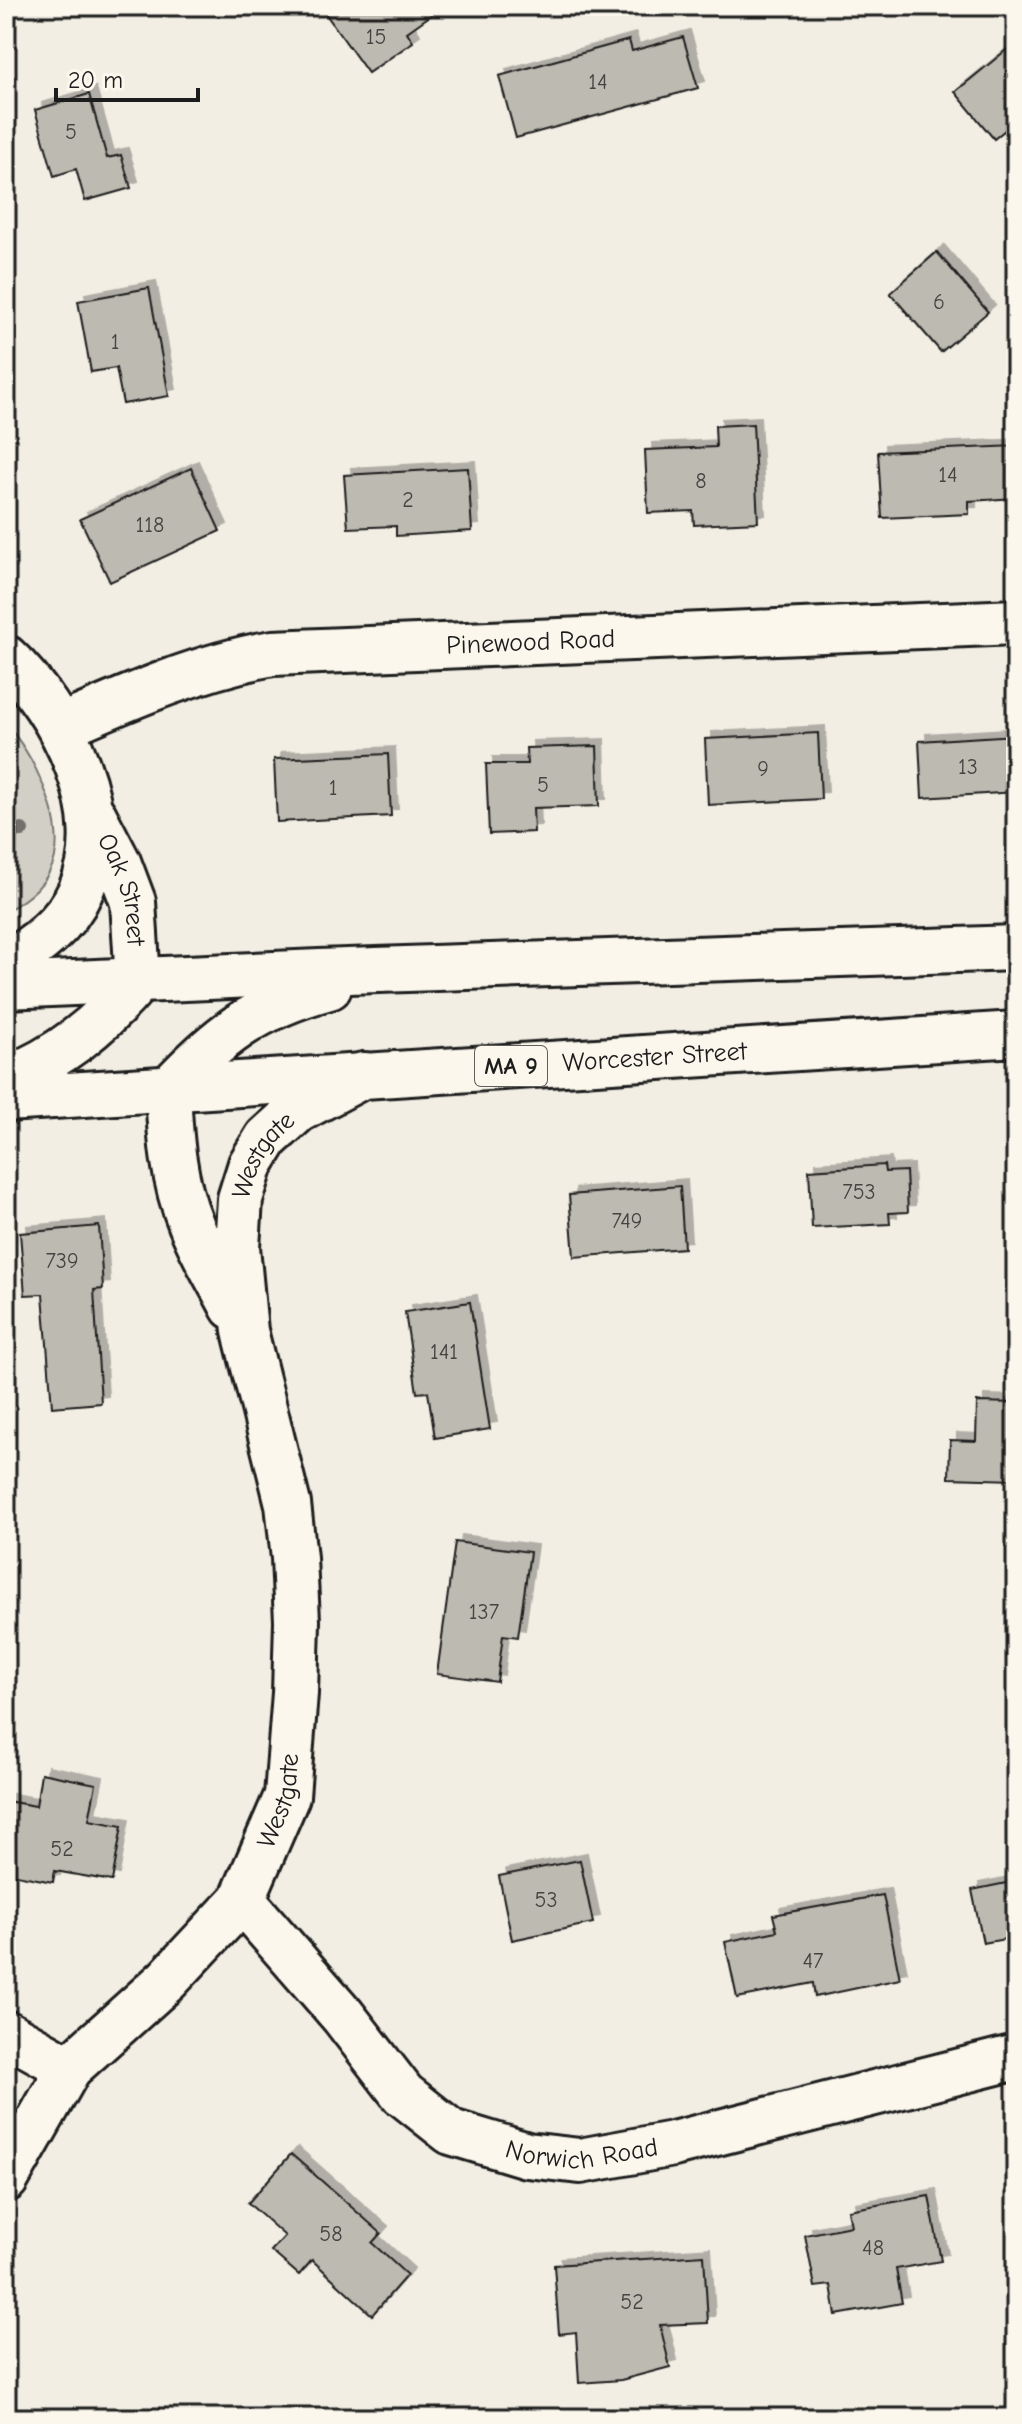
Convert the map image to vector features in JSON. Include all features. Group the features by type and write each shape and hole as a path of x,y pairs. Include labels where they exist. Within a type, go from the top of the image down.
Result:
{"main road":[{"name":"Pinewood Road","path":"60,727 182,677 273,653 1016,622"},
{"name":"Oak Street","path":"6,658 40,696 60,727 77,765 87,803 91,852 80,893 49,934 6,964"},
{"name":"Oak Street","path":"87,803 118,862 133,902 138,981"},
{"path":"6,986 1016,948"},
{"path":"168,1090 216,1042 260,1011 325,988 409,969"},
{"path":"6,1079 47,1061 71,1046 115,1007 138,981"},
{"name":"Worcester Street","path":"6,1099 1016,1034"},
{"name":"Westgate","path":"6,2179 69,2068 167,1980 242,1900 287,1796 295,1693 297,1621 294,1558 288,1504 245,1331 237,1247 240,1199 251,1164 267,1138 298,1110 364,1075"},
{"name":"Westgate","path":"168,1090 172,1153 183,1201 197,1236 245,1331"},
{"name":"Norwich Road","path":"242,1900 343,2016 403,2094 451,2132 527,2155 580,2161 673,2144 1016,2057"},
{"path":"6,2033 69,2068"}],"shaded area":[{"path":"6,724 26,751 44,786 57,841 52,866 43,882 6,911"}],"building":[{"path":"320,6 444,6 407,32 413,42 368,73"},
{"path":"683,37 698,88 516,138 499,76 629,40 632,51"},
{"path":"1016,42 1016,121 994,139 955,92"},
{"path":"89,94 107,158 121,155 131,188 85,201 76,169 54,176 35,110"},
{"path":"937,252 988,312 941,352 890,293"},
{"path":"149,288 169,396 123,404 116,368 91,372 78,301"},
{"path":"753,424 758,522 694,525 693,511 648,513 645,450 716,447 715,426"},
{"path":"1016,446 1016,498 969,501 969,514 882,518 878,452"},
{"path":"191,468 220,531 110,582 80,519"},
{"path":"468,468 472,531 396,536 396,526 348,528 344,475"},
{"path":"818,733 821,799 708,805 705,739"},
{"path":"1016,735 1016,792 922,798 919,741"},
{"path":"597,746 599,806 533,808 534,832 489,834 486,764 527,764 526,748"},
{"path":"388,754 391,816 277,822 274,759"},
{"path":"884,1165 885,1172 906,1171 908,1212 889,1213 890,1224 812,1228 809,1170"},
{"path":"680,1186 684,1248 574,1257 569,1195"},
{"path":"99,1226 103,1289 94,1290 101,1403 52,1407 43,1294 25,1295 20,1233"},
{"path":"470,1302 490,1429 435,1438 428,1392 417,1393 405,1312"},
{"path":"977,1402 1016,1403 1016,1480 949,1478 950,1440 976,1441"},
{"path":"455,1542 530,1552 518,1637 503,1635 497,1682 437,1674"},
{"path":"41,1773 96,1784 89,1820 122,1826 112,1881 55,1871 53,1882 6,1873 6,1801 36,1806"},
{"path":"580,1860 593,1923 512,1940 499,1876"},
{"path":"1016,1881 1016,1937 983,1943 972,1890"},
{"path":"883,1895 900,1979 815,1997 813,1983 737,1998 725,1942 777,1931 773,1915"},
{"path":"291,2154 381,2233 372,2243 407,2275 372,2315 312,2260 299,2275 271,2251 285,2236 248,2203"},
{"path":"929,2196 941,2261 896,2269 902,2303 836,2315 831,2285 815,2287 805,2235 851,2226 848,2210"},
{"path":"704,2255 708,2323 660,2325 670,2367 621,2380 579,2383 576,2332 559,2334 554,2265"}],"waterway":[{"path":"6,831 22,830"}]}
